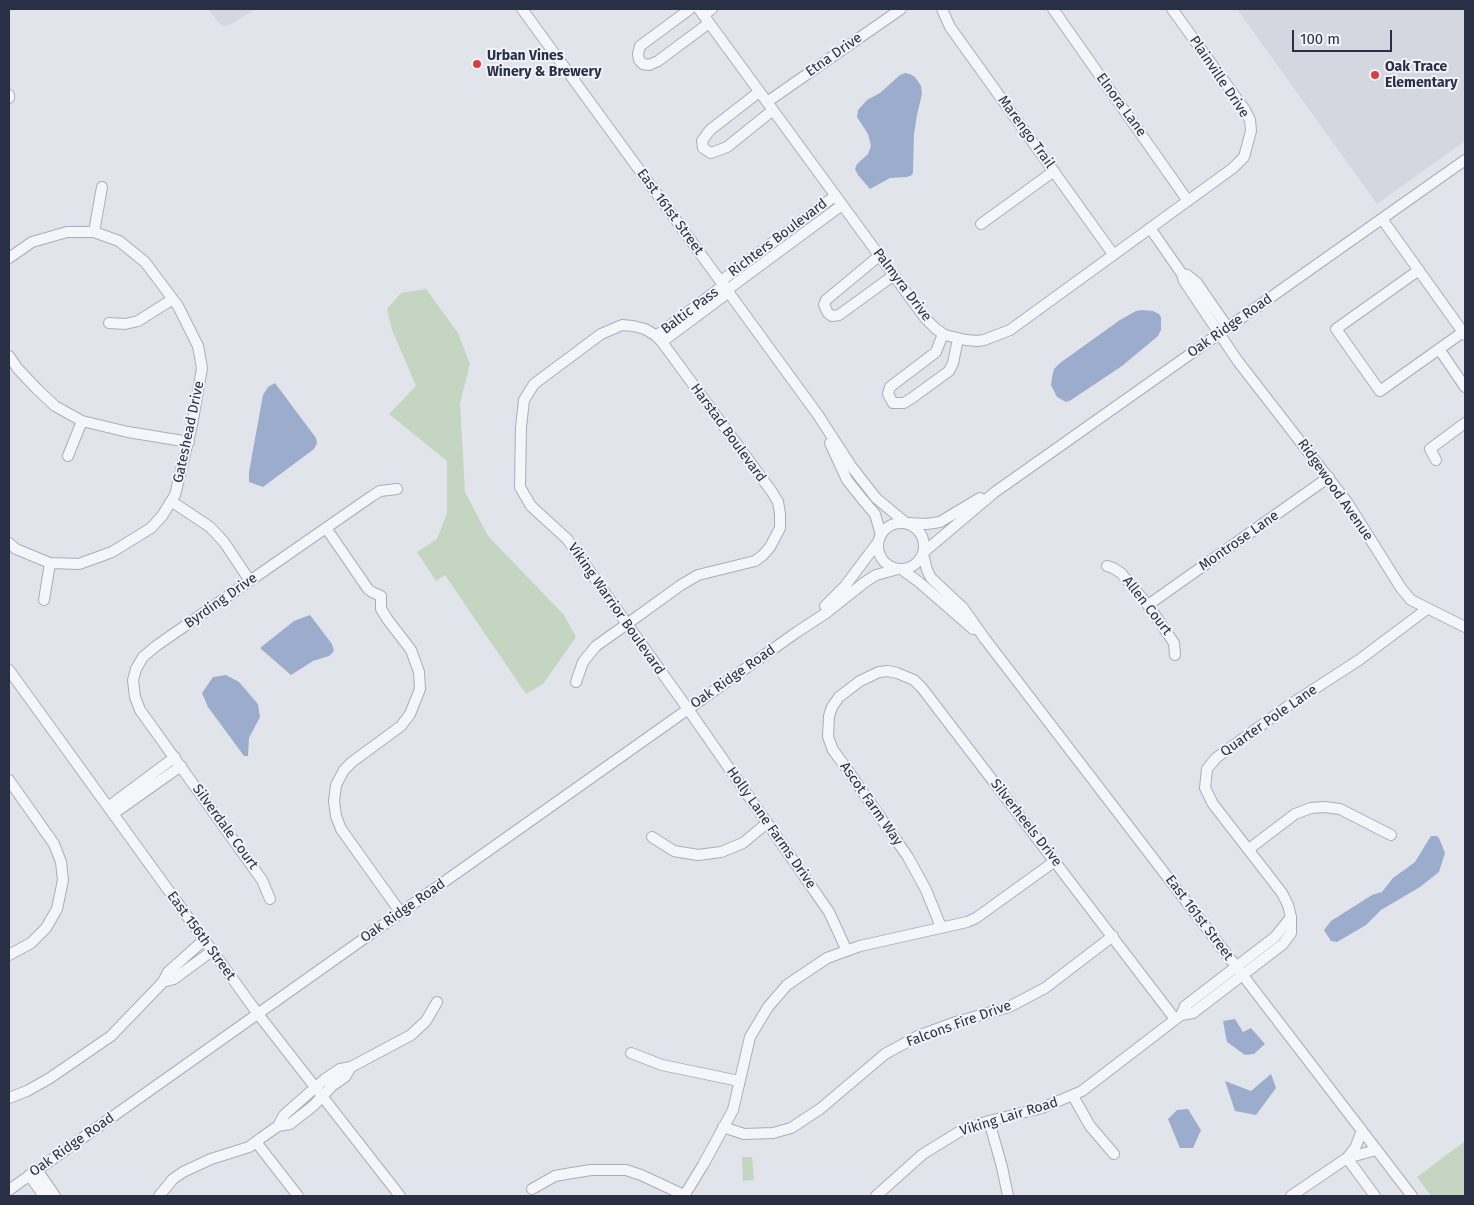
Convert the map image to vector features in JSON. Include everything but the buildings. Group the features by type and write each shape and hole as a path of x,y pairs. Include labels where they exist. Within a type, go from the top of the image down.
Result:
{"street":[{"name":"East 161st Street","path":"522,9 818,415 851,466 876,498 906,523"},
{"path":"690,9 640,46 638,54 639,60 643,64 649,65 658,61 712,9"},
{"name":"Etna Drive","path":"759,92 710,130 702,141 703,148 711,152 728,146 770,106 901,9"},
{"name":"Marengo Trail","path":"942,9 950,27 1113,254"},
{"name":"Elnora Lane","path":"1053,9 1188,201"},
{"name":"Plainville Drive","path":"1172,9 1245,110 1250,120 1251,132 1247,151"},
{"name":"Palmyra Drive","path":"704,16 925,318 944,334 966,340 984,340 1010,330 1233,168 1247,151"},
{"name":"Oak Ridge Road","path":"924,553 994,492 1465,160"},
{"path":"981,224 1054,172"},
{"path":"94,232 102,187"},
{"name":"Richters Boulevard","path":"725,287 835,196"},
{"name":"Richters Boulevard","path":"725,287 842,204"},
{"path":"1382,219 1464,334 1439,349 1380,392 1336,329 1418,270"},
{"path":"1150,228 1182,274 1184,281 1224,331"},
{"name":"Gateshead Drive","path":"9,258 32,242 67,232 94,232 119,241 144,262 173,299 187,322 198,346 202,368 189,442 175,495 162,516 151,528 112,552 79,564 50,563 16,549 9,543"},
{"path":"879,256 826,300 824,305 828,313 832,316 839,315 894,275"},
{"name":"Baltic Pass","path":"659,339 725,287"},
{"path":"109,323 125,324 138,321 173,299"},
{"name":"Viking Warrior Boulevard","path":"659,339 645,330 633,326 612,328 601,334 534,384 524,400 521,427 520,487 531,506 567,539 688,709"},
{"name":"Ridgewood Avenue","path":"1224,331 1252,380 1347,502 1401,588 1411,600 1465,627"},
{"path":"944,334 936,352 890,386 888,394 893,403 904,403 949,371 953,363 958,338"},
{"name":"Harstad Boulevard","path":"627,624 698,575 755,561 770,547 776,539 780,528 778,502 772,492 659,339"},
{"path":"1439,349 1463,379"},
{"path":"9,356 37,389 56,406 82,421 128,432 189,442"},
{"name":"East 161st Street","path":"818,415 847,480 875,514 880,538"},
{"path":"68,456 82,421"},
{"path":"1436,460 1430,449 1465,423"},
{"name":"Montrose Lane","path":"1148,605 1329,477"},
{"name":"Byrding Drive","path":"178,762 140,710 135,697 134,680 136,669 143,657 156,646 380,491 397,489"},
{"name":"Oak Ridge Road","path":"906,523 932,524 940,522 994,492"},
{"path":"171,501 210,527 224,542 250,582"},
{"path":"906,523 914,526 920,532 924,539 924,553 913,566 900,569 885,562 878,549 880,538 892,524 906,523"},
{"path":"326,528 368,589 381,596 381,609 411,650 418,664 420,680 418,697 410,714 401,726 344,770 336,785 334,801 336,816 341,830 401,912"},
{"name":"Oak Ridge Road","path":"797,632 845,586 880,538"},
{"name":"East 161st Street","path":"924,553 927,570 931,578 963,608 1412,1196"},
{"path":"44,600 50,563"},
{"name":"Allen Court","path":"1107,566 1121,573 1148,605 1174,643 1175,655"},
{"name":"East 161st Street","path":"900,569 926,588 985,639"},
{"name":"Oak Ridge Road","path":"9,1190 826,613 876,575 900,569"},
{"name":"Quarter Pole Lane","path":"1291,918 1288,905 1282,894 1213,804 1205,788 1207,769 1216,758 1288,706 1359,660 1427,609"},
{"path":"576,682 582,662 596,646 627,624"},
{"name":"East 156th Street","path":"9,670 258,1014 400,1196"},
{"name":"Silverheels Drive","path":"854,684 868,676 888,671 914,680 922,688 1113,936 1178,1017"},
{"name":"Ascot Farm Way","path":"854,684 839,697 832,707 827,726 828,736 833,750 896,838 916,871 931,902 940,927"},
{"name":"Holly Lane Farms Drive","path":"688,709 829,912 847,951"},
{"path":"111,811 178,762"},
{"name":"Silverdale Court","path":"178,762 262,880 270,899"},
{"path":"9,780 54,844 61,862 63,880 58,909 46,928 31,944 10,955"},
{"path":"1249,849 1295,814 1311,808 1325,806 1340,809 1391,835"},
{"path":"652,838 674,851 698,855 720,852 743,843 767,823"},
{"path":"532,1189 560,1175 604,1170 626,1170 641,1175 684,1196 732,1110 750,1037 768,1008 787,985 827,958 847,951 967,922 976,918 1055,861"},
{"path":"1236,966 1275,938 1291,918"},
{"path":"1178,1017 1193,1013 1283,944 1291,933 1291,918"},
{"name":"Falcons Fire Drive","path":"723,1127 744,1134 773,1133 791,1128 820,1109 885,1054 926,1033 956,1022 1009,1007 1045,988 1113,936"},
{"path":"9,1098 27,1091 50,1078 111,1036 163,982 168,972 204,940"},
{"path":"163,982 174,979 212,951"},
{"name":"Viking Lair Road","path":"876,1196 923,1154 962,1130 989,1121 1042,1108 1082,1092 1178,1017 1185,1006 1236,966"},
{"path":"159,1196 173,1179 183,1172 211,1159 250,1147 278,1126 284,1115 315,1087 340,1069 351,1068 411,1035 426,1021 437,1002"},
{"path":"631,1053 662,1065 739,1081"},
{"path":"278,1126 290,1124 313,1106 345,1077 351,1068"},
{"path":"1073,1096 1090,1126 1114,1154"},
{"path":"989,1121 1008,1196"},
{"path":"1291,1196 1347,1158 1355,1148 1362,1131"},
{"path":"256,1142 298,1196"},
{"path":"1347,1158 1376,1150"},
{"path":"1347,1158 1375,1196"},
{"path":"33,1172 44,1196"},
{"path":"33,1172 56,1196"}],"shaded area":[{"path":"208,9 255,9 225,26 221,25"},
{"name":"Oak Trace Elementary","path":"1237,9 1465,9 1465,141 1377,204"}],"green space":[{"path":"426,289 458,333 470,364 460,403 465,492 488,536 564,615 576,637 543,684 526,694 445,575 436,581 417,552 437,539 447,513 447,461 389,414 416,386 392,330 387,309 401,293"},
{"path":"1465,1141 1465,1196 1431,1196 1417,1177"},
{"path":"742,1157 752,1157 754,1180 743,1181"}],"water":[{"path":"905,73 915,77 921,86 922,94 914,134 913,172 912,175 907,177 890,178 870,189 855,169 857,164 868,154 871,146 868,134 857,117 858,110 867,100 880,93 900,75"},
{"path":"1136,311 1153,311 1161,317 1161,330 1158,336 1122,366 1071,400 1066,402 1057,397 1051,385 1054,369 1120,320"},
{"path":"275,383 316,438 317,443 314,449 263,487 249,482 249,472 263,395 268,387"},
{"path":"310,615 332,644 334,651 329,656 313,661 291,675 260,648 294,621"},
{"path":"226,675 239,682 258,704 260,717 249,738 248,756 244,756 208,707 202,693 213,677"},
{"path":"1431,836 1439,838 1445,853 1439,872 1420,887 1381,910 1366,925 1337,942 1331,941 1324,930 1331,921 1372,895 1382,892 1393,878 1415,862"},
{"path":"1235,1019 1243,1032 1251,1028 1265,1044 1254,1054 1245,1055 1227,1042 1223,1021"},
{"path":"1271,1074 1276,1088 1256,1115 1235,1111 1225,1081 1251,1091"},
{"path":"1188,1109 1201,1130 1193,1148 1180,1148 1168,1119 1177,1110"}],"place":[{"name":"Urban Vines Winery & Brewery","path":"477,64"},
{"name":"Oak Trace Elementary","path":"1375,75"}]}
